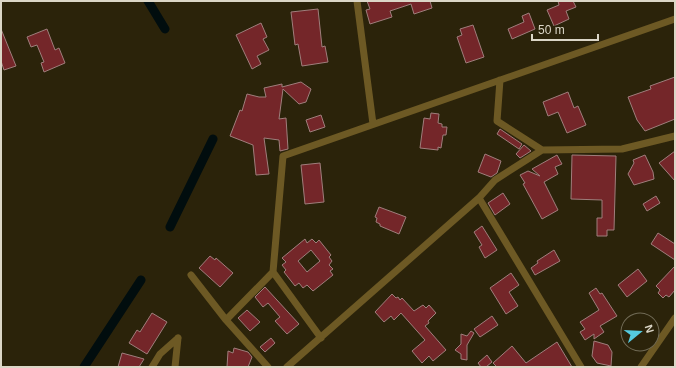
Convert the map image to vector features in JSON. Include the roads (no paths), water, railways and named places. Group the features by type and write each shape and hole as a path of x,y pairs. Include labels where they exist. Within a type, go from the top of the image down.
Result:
{"street":[{"path":"357,1 373,124"},
{"path":"226,320 273,272 283,156 675,19"},
{"path":"500,80 497,121 542,150"},
{"path":"287,367 479,198 495,180 542,150 622,150 675,136"},
{"path":"479,198 581,367"},
{"path":"273,272 321,338"},
{"path":"192,275 226,320 268,367"},
{"path":"643,367 675,318"},
{"path":"152,367 160,354 178,338 175,367"}],"waterway":[{"path":"148,1 165,29"},
{"path":"170,227 213,139"},
{"path":"84,367 141,280"}]}
